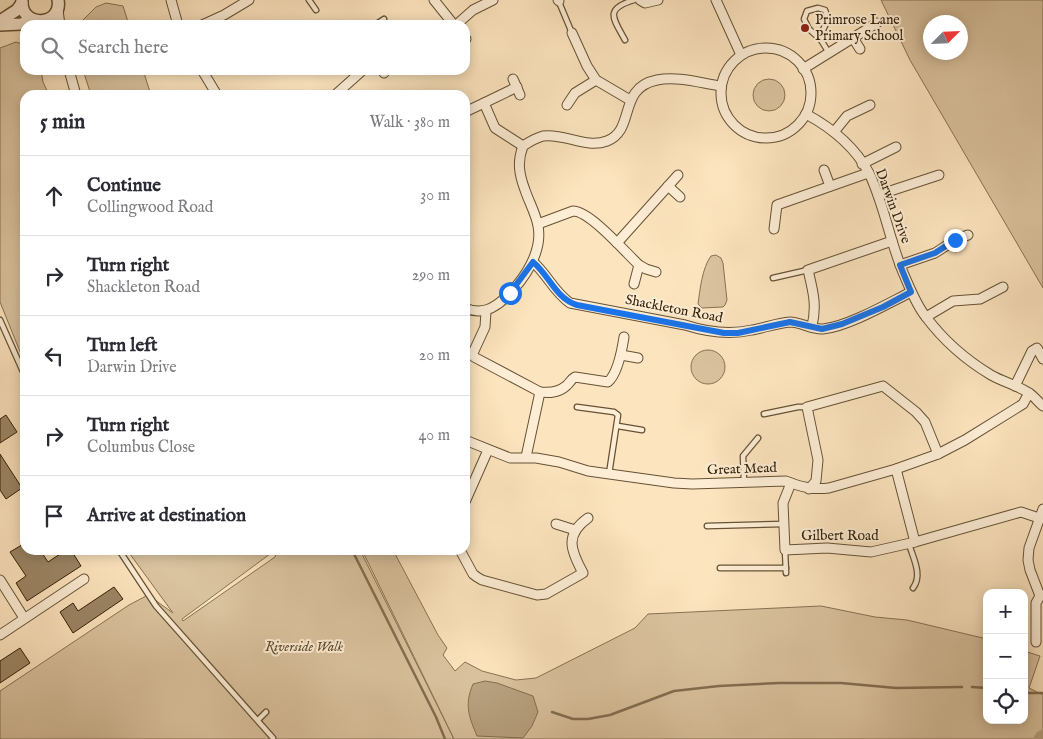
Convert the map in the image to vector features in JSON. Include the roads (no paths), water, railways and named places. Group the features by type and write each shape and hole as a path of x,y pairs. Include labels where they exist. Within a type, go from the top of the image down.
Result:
{"street":[{"path":"170,0 176,20"},
{"path":"213,20 249,0"},
{"path":"434,0 451,20"},
{"path":"461,20 473,10 493,0"},
{"path":"640,0 644,3 658,0"},
{"path":"716,0 741,55"},
{"path":"0,21 17,10 22,1"},
{"path":"22,1 25,13 37,20"},
{"path":"48,20 58,5"},
{"path":"58,5 60,20"},
{"path":"803,69 877,23"},
{"path":"0,25 20,24"},
{"path":"572,33 587,66 596,80 630,100"},
{"path":"853,38 860,49"},
{"path":"763,48 774,49 792,57 803,69 808,78 810,103 806,114 787,133 775,137 763,138 754,136 739,127 729,116 723,101 721,86 728,68 741,55 763,48"},
{"path":"70,75 74,90"},
{"path":"205,75 214,90"},
{"path":"341,90 357,75"},
{"path":"567,105 575,93 596,80"},
{"path":"470,309 479,312 486,311 498,305 510,293 533,262 539,235 538,224 518,168 522,146 536,139 550,136 595,144 605,142 620,133 624,125 630,100 635,93 644,85 655,80 683,80 721,86"},
{"path":"470,110 517,87"},
{"path":"484,103 495,128 522,146"},
{"path":"834,132 847,116 870,105"},
{"name":"Darwin Drive","path":"806,114 834,132 852,149 868,173 878,195 900,265 911,292 926,317 948,342 970,361 993,376 1029,393 1043,406"},
{"path":"862,164 896,147"},
{"path":"824,170 830,186"},
{"path":"774,229 776,205 868,173"},
{"path":"878,195 939,175"},
{"path":"617,243 678,176"},
{"path":"668,186 680,197"},
{"path":"538,224 578,211 590,218 639,265 656,272"},
{"path":"900,265 935,253 955,240 968,235"},
{"path":"812,326 815,302 808,270 892,240"},
{"name":"Shackleton Road","path":"533,262 541,268 565,299 577,305 724,333 738,333 790,322 822,329 842,324 883,307 911,292"},
{"path":"634,284 639,265"},
{"path":"926,317 953,301 980,299 1003,287"},
{"path":"486,311 485,327 473,353 474,357 540,392 551,393 560,390 575,377 608,382 614,377 624,337"},
{"path":"1015,386 1032,352 1037,348 1043,359"},
{"path":"621,355 638,358"},
{"path":"809,489 816,481 818,460 807,407 882,386 916,412 924,422 938,454"},
{"path":"526,457 540,392"},
{"name":"Great Mead","path":"470,442 510,458 526,457 559,462 609,474 692,484 780,481 809,489 829,488 896,469 938,454 966,440 1023,404 1029,393"},
{"path":"470,491 488,450"},
{"path":"896,469 912,543"},
{"name":"Gilbert Road","path":"791,484 783,503 785,550 827,548 872,552 912,543 1021,512 1039,518"},
{"path":"1036,642 1036,603 1041,596 1030,570 1028,560 1029,548 1039,534 1039,518 1043,509"},
{"path":"463,555 473,574 482,580 538,595 546,594 583,573 572,548 575,530 578,525 588,518"},
{"path":"556,524 575,530"},
{"path":"0,634 84,579"},
{"path":"0,580 24,618"}],"lane":[{"path":"309,0 316,10"},
{"path":"558,0 572,33"},
{"path":"625,40 615,22 614,12 617,6 634,0"},
{"path":"821,40 823,30 828,23 828,16 825,10 815,8 807,12 804,19 809,30 821,40 829,53"},
{"path":"773,278 808,270"},
{"path":"0,320 20,365"},
{"path":"577,407 616,413 619,418 609,474"},
{"path":"764,414 807,407"},
{"path":"618,426 642,430"},
{"path":"744,482 743,456 758,438"},
{"path":"707,526 784,524"},
{"path":"912,543 918,575 917,583 913,588"},
{"path":"720,568 786,570 785,550"},
{"path":"122,555 156,606 273,738"},
{"path":"258,720 266,712"}],"waterway":[{"path":"355,555 436,717 445,739"},
{"path":"552,712 573,719 588,719 610,715 674,691 719,686 779,683 841,683 896,688 962,687"},
{"path":"972,687 983,688"},
{"path":"1028,693 1043,693"}],"place":[{"name":"Primrose Lane Primary School","path":"805,28"}],"park label":[{"name":"Riverside Walk","path":"304,647"}]}
